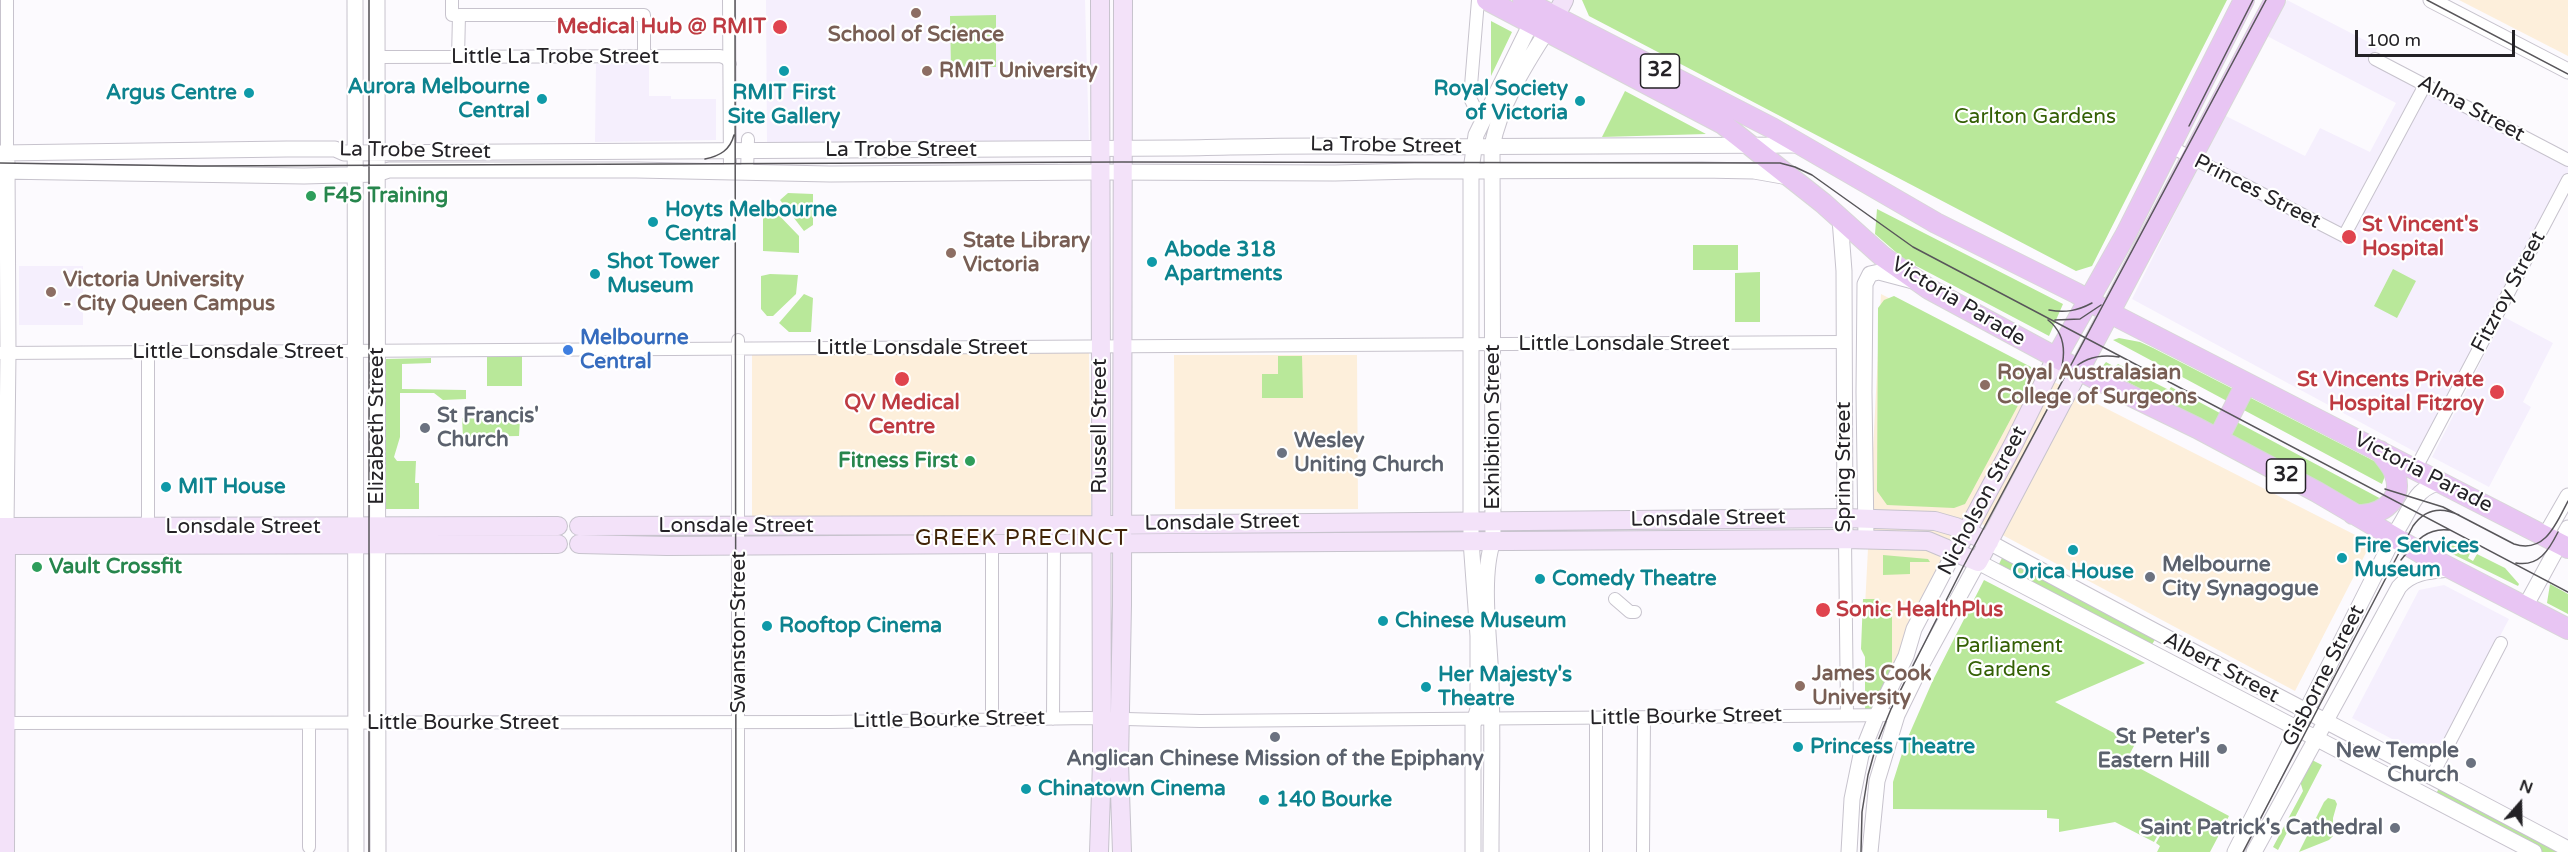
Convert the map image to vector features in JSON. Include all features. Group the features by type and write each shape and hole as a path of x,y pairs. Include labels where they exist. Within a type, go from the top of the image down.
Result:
{"main road":[{"name":"Russell Street","path":"1100,0 1101,662 1111,718 1111,762 1122,852"},
{"name":"Russell Street","path":"1111,718 1121,662 1123,0"},
{"name":"32","path":"1487,0 1543,11 1802,145"},
{"name":"Nicholson Street","path":"1955,551 2014,443 2056,358 2171,147 2202,79 2244,0"},
{"name":"Nicholson Street","path":"1978,562 2055,411 2110,313 2275,0"},
{"name":"32","path":"1543,11 1723,123 1751,146"},
{"path":"1100,58 1122,57"},
{"name":"Victoria Parade","path":"1802,145 1953,232 2089,300 2246,384 2560,539"},
{"name":"Victoria Parade","path":"1751,146 1791,177 1882,256 1916,281 2056,358 2218,439 2317,492 2451,569 2568,629"},
{"path":"2218,439 2246,384"},
{"path":"2353,514 2365,515 2377,512 2387,507 2394,498 2396,477 2380,450"},
{"path":"1100,462 1122,462"},
{"name":"Lonsdale Street","path":"1866,518 1122,525 738,525 579,535 594,546 1866,539"},
{"name":"Albert Street","path":"1866,518 1935,521 1966,531 1989,542"},
{"path":"1692,519 1693,539"},
{"path":"1600,520 1600,540"},
{"path":"1304,523 1304,542"},
{"path":"1144,524 1144,543"},
{"path":"1224,524 1225,543"},
{"path":"788,525 788,544"},
{"path":"923,525 923,544"},
{"path":"876,526 876,544"},
{"name":"Lonsdale Street","path":"3,536 558,535"},
{"path":"3,536 5,852"},
{"name":"Albert Street","path":"1866,539 1928,541 1978,562"},
{"path":"1101,662 1121,662"},
{"name":"Russell Street","path":"1099,852 1111,762"}],"street":[{"path":"3,536 3,171 7,0"},
{"name":"Elizabeth Street","path":"355,0 356,852"},
{"name":"Elizabeth Street","path":"376,0 378,852"},
{"path":"452,0 452,15"},
{"path":"729,0 730,173"},
{"path":"1478,0 1470,98 1473,106 1485,116"},
{"path":"2431,0 2568,71"},
{"name":"Exhibition Street","path":"1473,852 1478,636 1471,541 1471,170 1473,147 1485,116 1543,11"},
{"name":"Exhibition Street","path":"1491,852 1492,720 1488,601 1489,553 1493,541 1492,147 1495,132 1543,11"},
{"path":"459,58 459,15 644,15 644,57"},
{"name":"Little La Trobe Street","path":"376,57 720,56 726,58 730,64"},
{"name":"Alma Street","path":"2375,59 2568,160"},
{"name":"Princes Street","path":"2171,147 2344,236 2425,85"},
{"path":"747,173 748,145"},
{"name":"La Trobe Street","path":"4,153 287,149 335,150 355,153 730,150 748,145 1101,148 1330,145 1473,147 1802,145"},
{"name":"La Trobe Street","path":"3,171 280,176 377,174 389,170 1335,174 1471,170 1732,170 1791,177"},
{"name":"Fitzroy Street","path":"2416,468 2568,180"},
{"name":"Spring Street","path":"1840,219 1844,271 1847,716"},
{"name":"Spring Street","path":"1866,539 1864,289 1868,277 1879,272 1916,281"},
{"path":"1471,323 1493,323"},
{"path":"1843,342 1864,343"},
{"name":"Little Lonsdale Street","path":"4,353 356,352 738,344 1122,347 1471,343 1730,345 1843,342"},
{"name":"Swanston Street","path":"738,344 738,852"},
{"path":"146,536 148,352"},
{"path":"1471,421 1493,422"},
{"name":"Gisborne Street","path":"2235,852 2394,538 2422,489 2430,484 2443,482"},
{"path":"1471,490 1493,491"},
{"path":"2525,607 2560,539 2568,496"},
{"name":"Albert Street","path":"1989,542 2209,662 2306,710 2568,849"},
{"path":"992,543 992,720"},
{"path":"1053,719 1054,543"},
{"name":"Nicholson Street","path":"1849,852 1850,821 1862,755 1877,715 1906,656 1916,626 1955,551"},
{"name":"Albert Street","path":"1978,562 2534,852"},
{"name":"Nicholson Street","path":"1870,852 1873,813 1882,760 1897,715 1978,562"},
{"name":"Gisborne Street","path":"2254,852 2399,587 2406,580 2419,574 2451,569"},
{"path":"1615,599 1630,612 1635,612"},
{"path":"2157,654 2166,639"},
{"path":"2423,794 2501,644"},
{"path":"2202,678 2209,662"},
{"name":"Little Bourke Street","path":"3,723 1111,718 1200,721 1492,720 1897,715"},
{"path":"1596,718 1596,852"},
{"path":"1643,852 1644,718"},
{"path":"309,723 309,847"},
{"path":"1473,800 1491,800"}],"shaded area":[{"name":"RMIT University","path":"766,0 1085,0 1089,143 767,146"},
{"name":"St Vincent's Hospital","path":"2287,0 2378,47 2373,57 2568,162 2568,175 2421,455 2132,299 2224,115 2305,156 2320,128 2370,152 2396,103 2267,36"},
{"path":"2459,0 2568,0 2568,56"},
{"path":"596,64 649,64 649,96 671,96 671,99 716,99 716,140 595,142"},
{"name":"Victoria University - City Queen Campus","path":"19,266 83,266 83,325 19,325"},
{"path":"1881,294 2371,543 2295,691 1965,515 1872,710 1865,710 1865,607"},
{"name":"St Vincents Private Hospital Fitzroy","path":"2504,317 2553,343 2523,402 2531,407 2489,487 2432,457"},
{"path":"752,351 1089,352 1091,518 752,518"},
{"path":"1174,355 1357,355 1358,509 1175,509"},
{"path":"2444,585 2509,619 2434,761 2352,718 2419,590"}],"green space":[{"name":"Carlton Gardens","path":"1582,0 2227,0 2092,266 2076,271 1589,16"},
{"path":"996,15 996,67 951,67 950,16"},
{"path":"1491,21 1512,32 1491,76"},
{"path":"1625,91 1706,134 1602,137"},
{"path":"788,193 813,194 813,225 804,231 780,200"},
{"path":"771,207 799,236 799,253 763,251 763,214"},
{"path":"1877,209 2063,304 2049,336 1905,260 1875,234"},
{"path":"1693,245 1738,245 1738,270 1693,270"},
{"path":"2393,269 2416,281 2397,318 2374,306"},
{"path":"1760,272 1760,322 1735,322 1735,273"},
{"path":"798,275 796,294 773,316 767,316 761,309 761,276"},
{"path":"804,294 813,298 811,332 789,332 779,323"},
{"path":"1894,296 2031,367 2030,383 1970,495 1965,504 1954,508 1887,505 1877,491 1878,308 1884,300"},
{"path":"2119,338 2140,342 2153,348 2380,464 2386,473 2382,484 2113,340"},
{"path":"522,356 522,386 487,386 487,357"},
{"path":"1278,356 1302,356 1303,398 1262,398 1262,374 1278,374"},
{"path":"431,358 431,363 402,364 402,389 466,390 466,399 443,400 434,393 400,393 400,437 394,457 397,461 416,461 415,483 419,483 419,509 386,509 385,359"},
{"path":"2106,362 2115,367 2118,364 2169,390 2171,387 2385,501 2363,508 2103,369"},
{"path":"482,411 504,411 504,419 520,419 519,436 463,437 462,418 482,419"},
{"path":"2443,539 2471,551 2468,558 2473,561 2477,554 2505,568 2519,584 2518,586 2436,546 2435,543"},
{"path":"1883,555 1928,559 1930,562 1910,562 1910,574 1883,575"},
{"path":"2003,556 2156,638 2151,646 1999,564"},
{"name":"Parliament Gardens","path":"1984,580 2145,663 2055,702 2135,744 2126,761 2229,816 2210,852 2157,852 2160,846 2156,843 2161,834 2159,833 2154,842 2115,822 2059,832 2059,819 2047,818 2047,810 1893,809 1893,782 1905,744 1933,680"},
{"path":"2550,584 2568,594 2568,614 2547,603"},
{"path":"1863,599 1880,599 1881,607 1892,608 1892,668 1872,710 1865,711 1865,657 1861,649"},
{"path":"2312,760 2322,765 2278,850 2273,847 2303,791 2300,781"},
{"path":"2439,788 2559,852 2541,852 2435,796"},
{"path":"2328,798 2335,800 2337,804 2333,818 2333,836 2329,840 2299,852 2324,802"}],"tram line":[{"path":"369,0 369,852"},
{"path":"735,0 736,852"},
{"path":"2189,126 2253,0"},
{"path":"1861,852 1862,812 1868,775 1877,743 1891,709 1963,567 2266,0"},
{"path":"2427,0 2568,74"},
{"path":"705,159 724,152 734,135"},
{"path":"0,163 200,166 1122,162 1780,163 1812,175 1913,247 2568,592"},
{"path":"2049,310 2071,311 2092,303"},
{"path":"2055,320 2080,319 2101,305"},
{"path":"2048,320 2058,332 2063,346 2063,361 2059,377"},
{"path":"2072,370 2082,362 2094,358 2119,357"},
{"path":"2385,489 2443,507 2514,544 2525,546 2534,545 2548,535 2568,501"},
{"path":"2243,852 2413,526 2423,516 2433,511 2439,510 2459,515"},
{"path":"2401,560 2427,534 2433,531 2449,530"},
{"path":"2516,563 2524,564 2537,560 2547,551 2558,532"}],"place":[{"name":"School of Science","path":"916,13"},
{"name":"Medical Hub @ RMIT","path":"780,27"},
{"name":"RMIT First Site Gallery","path":"784,71"},
{"name":"RMIT University","path":"927,71"},
{"name":"Argus Centre","path":"249,93"},
{"name":"Aurora Melbourne Central","path":"542,99"},
{"name":"Royal Society of Victoria","path":"1580,101"},
{"name":"F45 Training","path":"311,196"},
{"name":"Hoyts Melbourne Central","path":"653,222"},
{"name":"St Vincent's Hospital","path":"2349,237"},
{"name":"State Library Victoria","path":"951,253"},
{"name":"Abode 318 Apartments","path":"1152,262"},
{"name":"Shot Tower Museum","path":"595,274"},
{"name":"Victoria University - City Queen Campus","path":"51,292"},
{"name":"Melbourne Central","path":"568,350"},
{"name":"QV Medical Centre","path":"902,379"},
{"name":"Royal Australasian College of Surgeons","path":"1985,385"},
{"name":"St Vincents Private Hospital Fitzroy","path":"2497,392"},
{"name":"St Francis' Church","path":"425,428"},
{"name":"Wesley Uniting Church","path":"1282,453"},
{"name":"Fitness First","path":"970,461"},
{"name":"MIT House","path":"166,487"},
{"name":"Orica House","path":"2073,550"},
{"name":"Fire Services Museum","path":"2342,558"},
{"name":"Vault Crossfit","path":"37,567"},
{"name":"Melbourne City Synagogue","path":"2150,577"},
{"name":"Comedy Theatre","path":"1540,579"},
{"name":"Sonic HealthPlus","path":"1823,610"},
{"name":"Chinese Museum","path":"1383,621"},
{"name":"Rooftop Cinema","path":"767,626"},
{"name":"James Cook University","path":"1800,686"},
{"name":"Her Majesty's Theatre","path":"1426,687"},
{"name":"Anglican Chinese Mission of the Epiphany","path":"1275,737"},
{"name":"Princess Theatre","path":"1798,747"},
{"name":"St Peter's Eastern Hill","path":"2222,749"},
{"name":"New Temple Church","path":"2471,763"},
{"name":"Chinatown Cinema","path":"1026,789"},
{"name":"140 Bourke","path":"1264,800"},
{"name":"Saint Patrick's Cathedral","path":"2395,828"}],"district":[{"name":"GREEK PRECINCT","path":"1022,539"}]}
